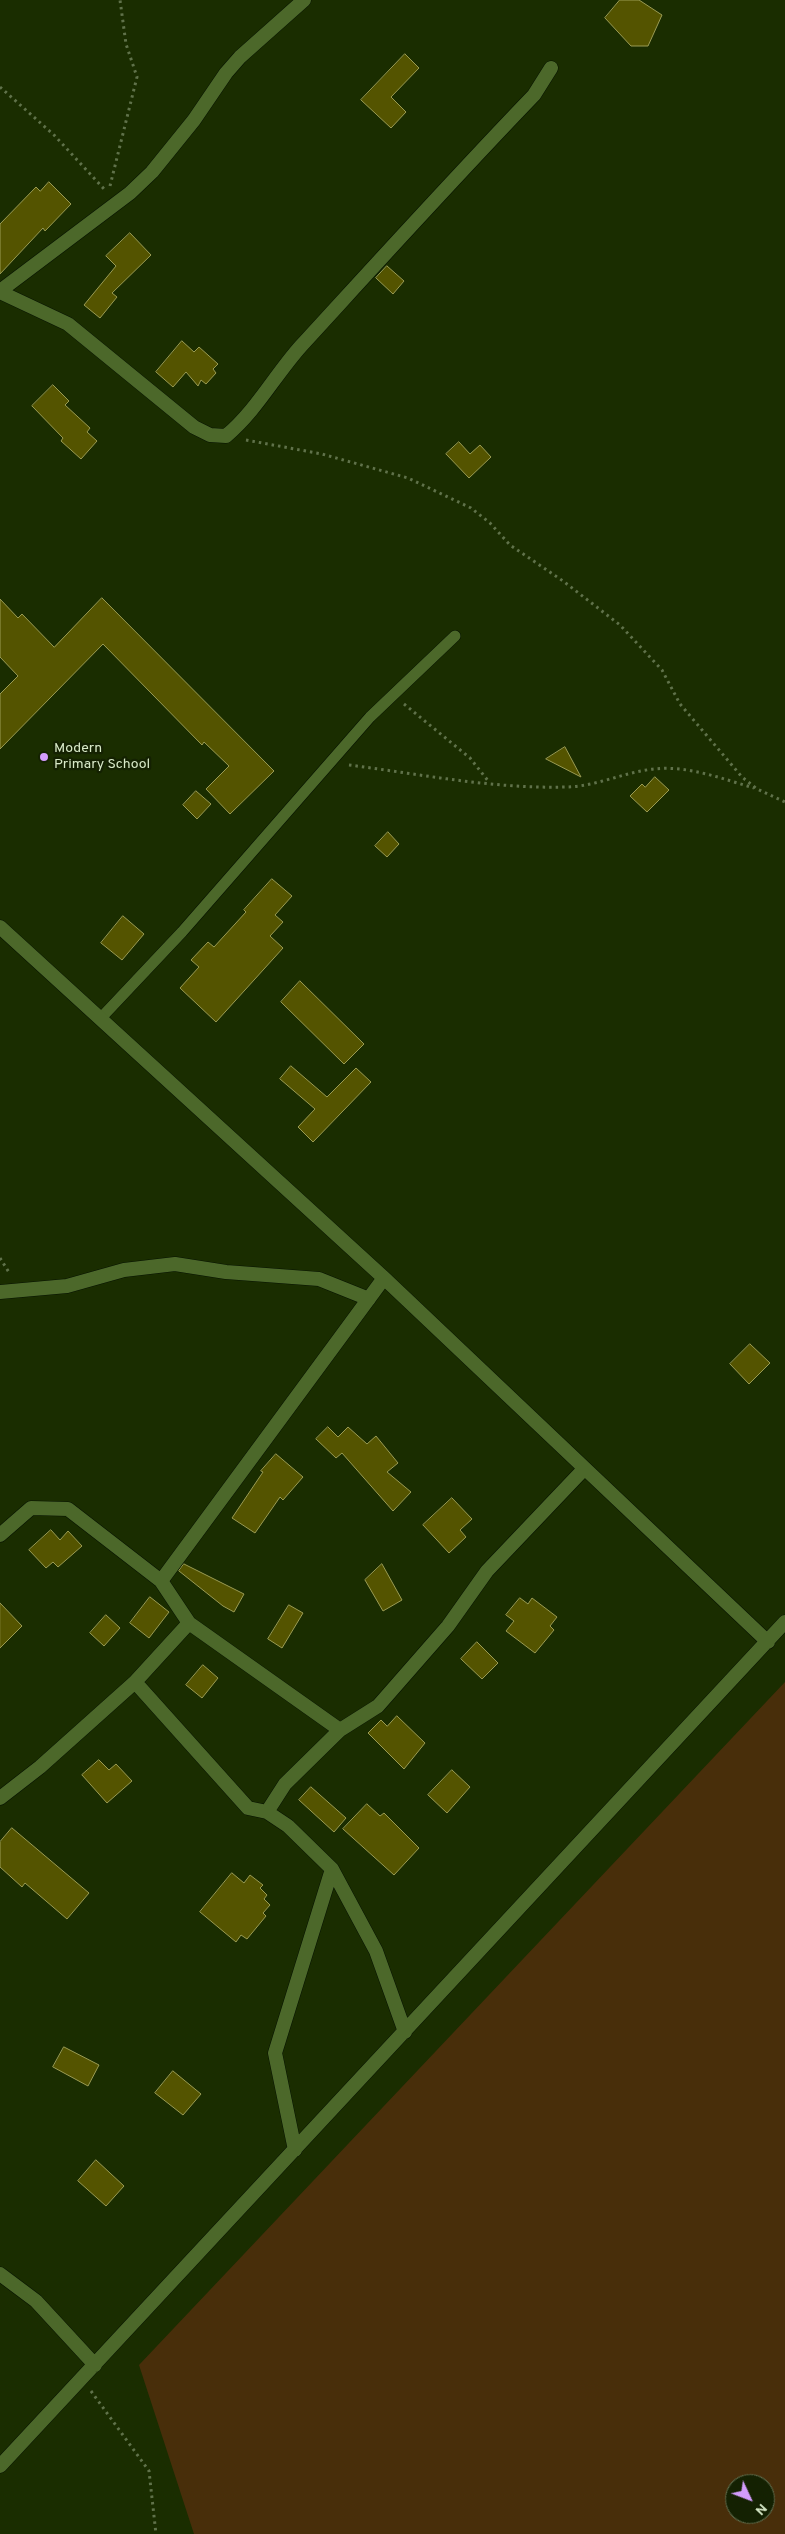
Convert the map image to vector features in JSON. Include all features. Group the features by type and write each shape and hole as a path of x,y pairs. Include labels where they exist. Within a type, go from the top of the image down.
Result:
{"street":[{"path":"304,0 240,57 226,73 194,120 135,188 108,211 0,292 68,324 194,427 210,435 226,436 242,423 286,363 376,262 534,95 551,68"},
{"path":"0,927 384,1278 768,1642"},
{"path":"0,1292 67,1286 124,1270 175,1264 226,1272 319,1279 369,1299"},
{"path":"161,1581 384,1278"},
{"path":"267,1812 285,1784 340,1730 378,1706 448,1626 486,1571 584,1469"},
{"path":"0,1535 31,1508 68,1509 161,1581 189,1623 340,1730"},
{"path":"0,2466 785,1622"},
{"path":"0,1798 40,1767 135,1682 189,1623"},
{"path":"135,1682 248,1808 267,1812 288,1826 332,1868 376,1951 405,2032"},
{"path":"295,2150 274,2053 332,1868"},
{"path":"0,2274 36,2301 95,2365"}],"lane":[{"path":"100,1019 182,932 392,694 455,636"}],"path":[{"path":"0,87 54,135 108,193 137,77 126,44 120,0"},
{"path":"226,436 322,454 408,478 472,508 490,523 510,545 563,581 620,625 662,670 680,704 742,777 757,789"},
{"path":"392,694 470,758 489,782"},
{"path":"331,763 489,782 567,787 656,768 685,770 715,776 757,789 785,802"},
{"path":"82,2378 123,2431 149,2471 156,2534"}],"shaded area":[{"path":"785,1682 785,2534 194,2534 139,2365"}],"building":[{"path":"620,0 639,0 662,15 648,46 631,46 605,18"},
{"path":"405,54 419,68 391,97 406,112 391,128 361,100"},
{"path":"49,182 71,204 45,231 43,228 0,274 0,224 36,187 40,191"},
{"path":"130,233 151,255 112,293 117,297 100,318 84,305 116,266 106,256"},
{"path":"387,266 404,281 393,294 376,278"},
{"path":"182,341 194,352 199,347 218,364 213,369 216,373 206,384 201,380 198,386 186,372 173,387 156,372"},
{"path":"53,385 69,401 65,405 90,428 87,432 97,441 81,459 61,441 63,438 32,406"},
{"path":"459,442 470,454 480,445 491,457 469,478 446,454"},
{"path":"102,598 274,771 230,814 206,789 229,766 204,742 202,745 103,644 0,749 0,694 18,676 0,657 0,599 18,618 22,614 54,647"},
{"path":"565,747 581,777 546,759"},
{"path":"655,777 669,790 647,812 630,796 642,784 645,787"},
{"path":"196,791 211,804 197,819 183,805"},
{"path":"388,832 399,844 387,857 375,846"},
{"path":"272,879 292,896 275,915 283,922 270,936 283,948 216,1022 180,988 199,967 191,960 208,942 214,947 246,912 244,910"},
{"path":"123,916 144,934 122,960 101,943"},
{"path":"300,981 364,1044 344,1064 281,1002"},
{"path":"291,1066 327,1097 356,1068 371,1082 313,1142 298,1127 315,1109 280,1079"},
{"path":"750,1344 770,1363 749,1384 730,1364"},
{"path":"328,1427 338,1437 348,1427 367,1444 376,1436 398,1463 387,1472 411,1492 393,1511 342,1453 336,1458 316,1439"},
{"path":"276,1454 303,1477 283,1500 280,1497 255,1533 232,1518 263,1472 261,1471"},
{"path":"452,1498 472,1519 460,1530 466,1537 449,1553 423,1525"},
{"path":"51,1530 60,1540 68,1531 82,1546 58,1567 53,1562 46,1568 29,1550"},
{"path":"184,1564 244,1594 234,1612 223,1606 179,1571"},
{"path":"382,1564 402,1600 383,1611 365,1580"},
{"path":"150,1597 169,1612 149,1638 130,1623"},
{"path":"520,1598 528,1604 532,1598 557,1617 550,1626 554,1630 535,1653 506,1631 514,1621 506,1615"},
{"path":"0,1603 22,1626 0,1648"},
{"path":"289,1605 303,1613 282,1648 268,1639"},
{"path":"106,1615 120,1628 104,1646 90,1633"},
{"path":"477,1642 498,1663 482,1679 461,1659"},
{"path":"203,1665 218,1678 202,1698 186,1685"},
{"path":"397,1716 425,1743 404,1769 368,1733 381,1720 387,1726"},
{"path":"99,1760 109,1770 116,1764 132,1781 107,1803 82,1775"},
{"path":"452,1770 470,1787 447,1813 428,1795"},
{"path":"311,1787 346,1818 334,1832 299,1800"},
{"path":"367,1804 380,1816 384,1813 419,1848 394,1875 343,1829"},
{"path":"12,1828 89,1893 67,1919 25,1883 22,1887 0,1867 0,1842"},
{"path":"232,1873 244,1883 250,1875 263,1885 260,1888 267,1895 264,1899 270,1905 263,1913 266,1916 247,1939 241,1935 236,1942 200,1912"},
{"path":"64,2047 99,2065 88,2086 53,2067"},
{"path":"173,2071 201,2094 183,2115 155,2093"},
{"path":"96,2160 124,2186 106,2206 78,2181"}],"place":[{"name":"Modern Primary School","path":"44,757"}]}
